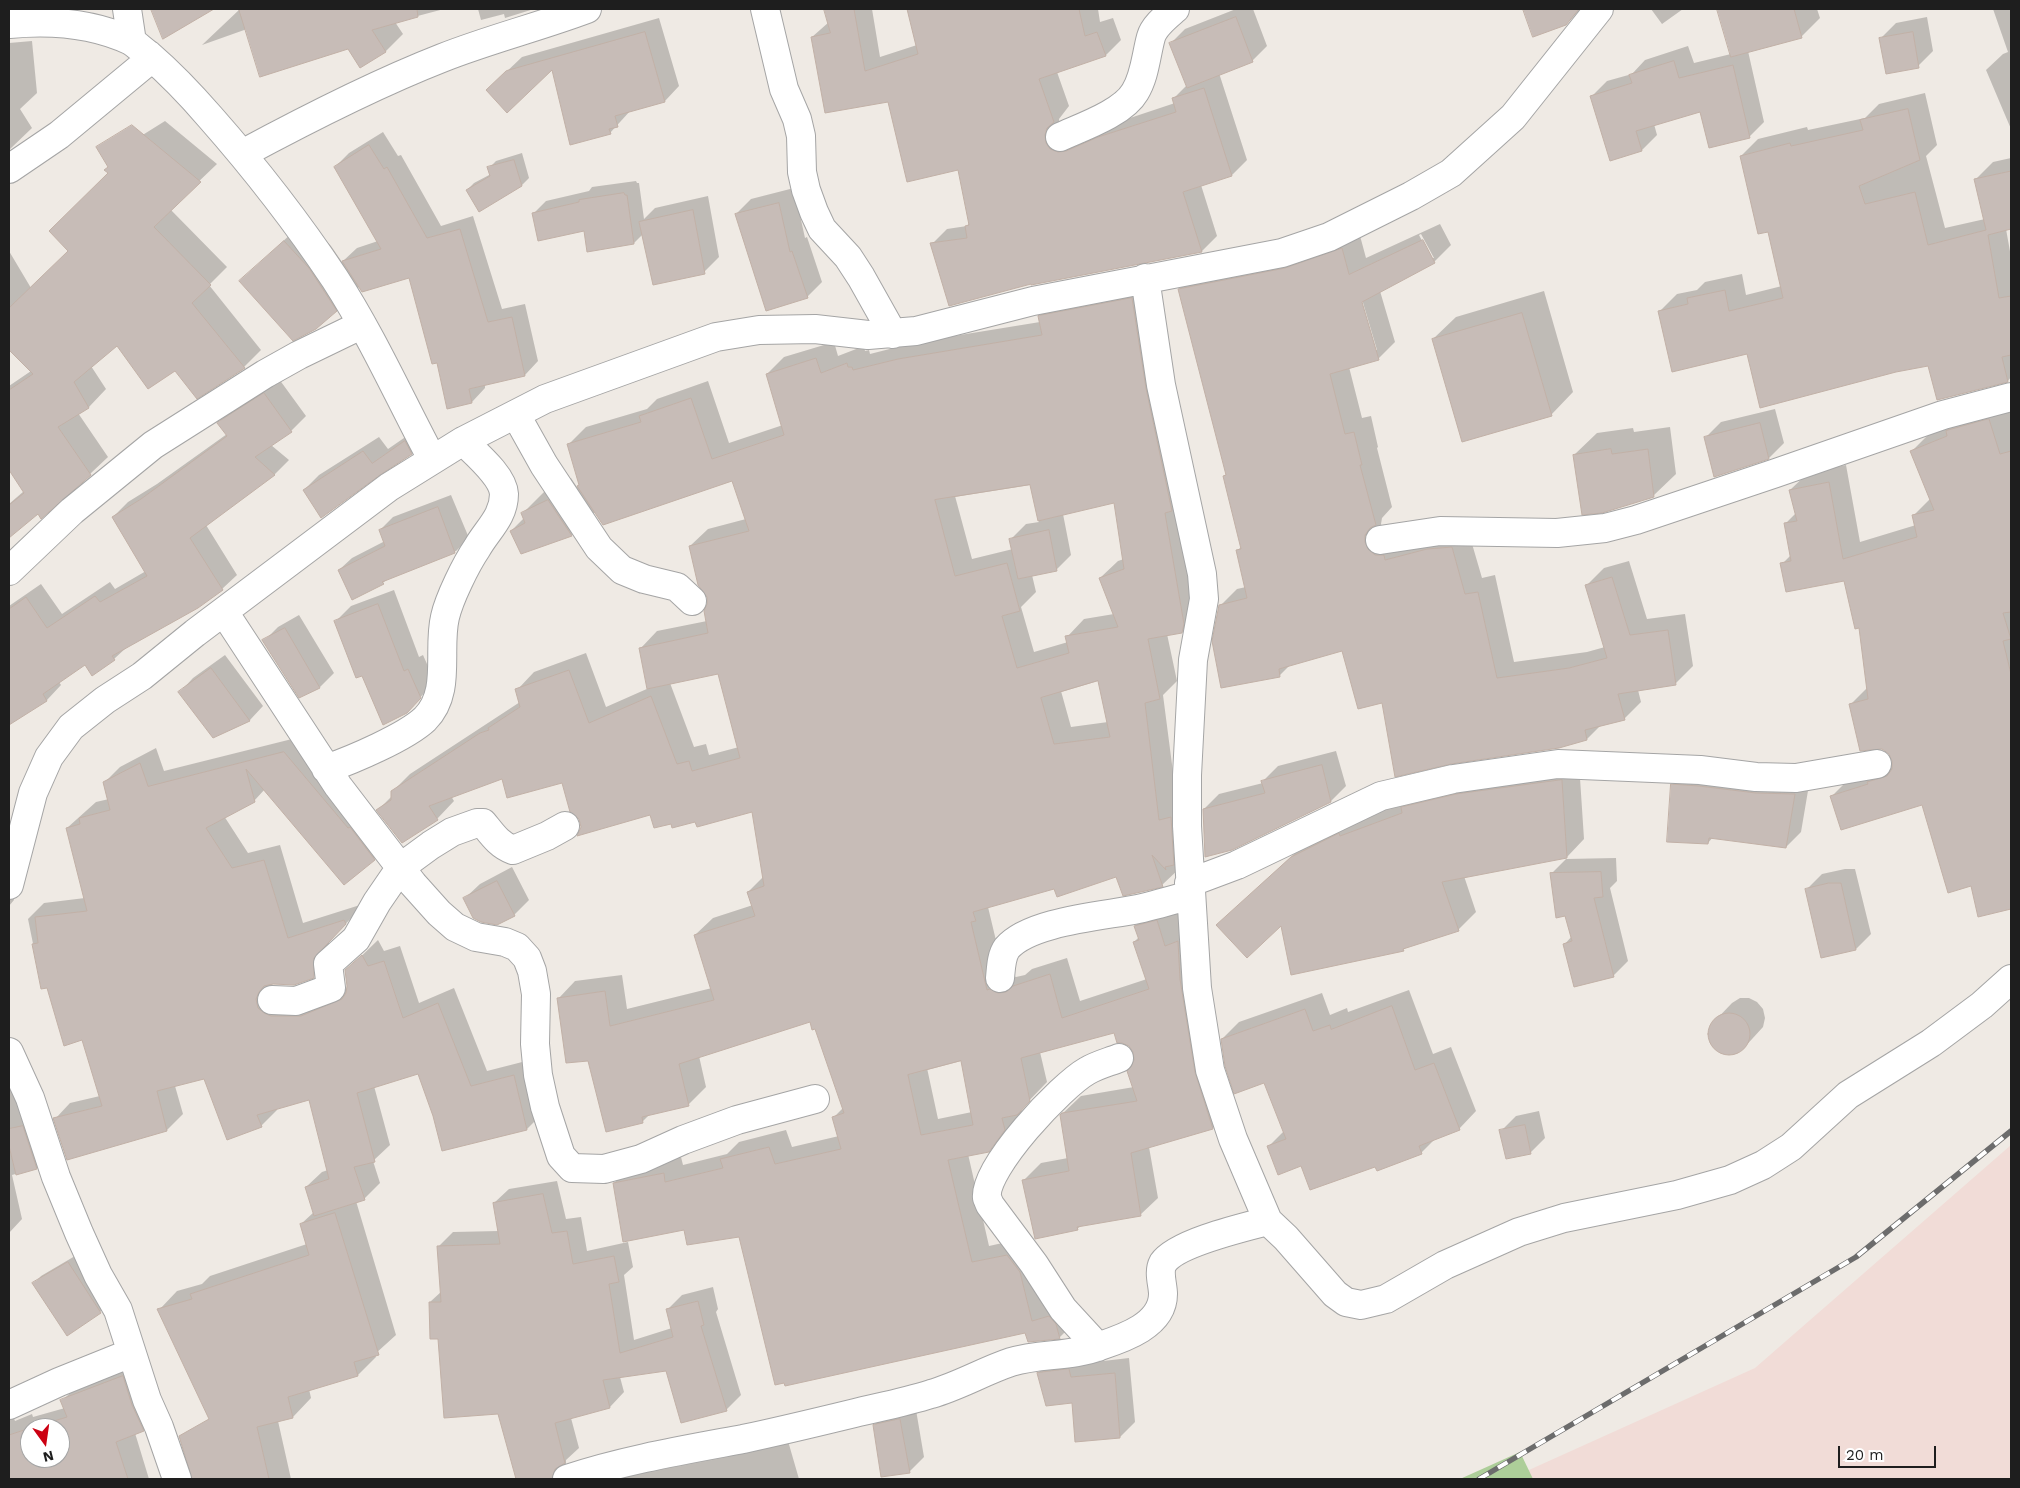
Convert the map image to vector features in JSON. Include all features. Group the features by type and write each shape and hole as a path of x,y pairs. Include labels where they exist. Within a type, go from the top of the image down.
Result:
{"street":[{"path":"127,9 142,50"},
{"path":"242,154 320,113 385,82 497,38 546,24 587,9"},
{"path":"765,9 784,89 797,119 802,172 814,212 822,229 848,257 861,277 893,334"},
{"path":"1060,137 1119,108 1135,92 1148,54 1151,36 1162,20 1176,9"},
{"path":"9,885 33,793 49,757 71,727 105,700 142,676 390,487 463,441 545,399 716,337 759,330 815,329 868,335 916,331 1033,301 1292,249 1329,236 1411,196 1451,173 1514,117 1600,9"},
{"path":"9,24 35,22 75,24 105,32 142,50 195,100 242,154 335,280 432,459"},
{"path":"9,169 59,134 142,50"},
{"path":"1145,278 1161,385 1202,574 1204,599 1193,660 1187,775 1190,889 1197,988 1210,1070 1233,1139 1268,1221 1286,1238 1335,1294 1346,1302 1361,1305 1374,1303 1386,1299 1445,1265 1520,1232 1564,1218 1677,1195 1730,1180 1763,1165 1791,1146 1848,1095 1931,1043 1982,1005 2011,979"},
{"path":"9,571 72,511 153,445 265,374 361,325"},
{"path":"1380,540 1440,531 1557,533 1605,528 1636,520 1943,415 2011,396"},
{"path":"516,415 544,465 599,548 622,570 644,579 677,587 692,601"},
{"path":"326,769 347,762 407,731 424,719 437,703 442,677 441,654 445,616 476,548 499,517 503,505 504,493 499,479 463,441"},
{"path":"224,612 326,769 401,868 439,913 455,927 476,937 511,945 517,948 526,958 532,971 536,994 535,1044 545,1107 561,1156 572,1168 604,1169 641,1159 683,1140 737,1120 815,1100"},
{"path":"1000,978 1001,964 1006,950 1018,939 1060,923 1139,908 1190,889 1381,796 1454,779 1558,764 1700,770 1756,777 1796,778 1877,764"},
{"path":"272,1000 296,1001 331,988 328,964 356,940 377,902 401,868 452,832 476,823 483,823 504,847 513,850 547,836 565,826"},
{"path":"9,1052 30,1098 56,1177 79,1233 98,1275 118,1310 131,1353 178,1479"},
{"path":"1098,1347 1063,1309 1034,1264 990,1205 987,1197 990,1181 998,1166 1037,1116 1062,1090 1087,1071 1119,1058"},
{"path":"567,1479 604,1467 760,1436 931,1394 963,1384 1013,1361 1098,1347 1128,1336 1147,1324 1160,1308 1163,1295 1160,1277 1163,1264 1176,1253 1207,1239 1268,1221"},
{"path":"9,1405 59,1382 131,1353"}],"shaded area":[{"path":"2011,1145 2011,1479 1509,1479 1755,1368"}],"green space":[{"path":"1520,1452 1533,1479 1460,1479"}],"building":[{"path":"151,9 214,9 163,39"},
{"path":"239,9 417,9 418,17 372,30 386,52 360,68 348,49 260,77"},
{"path":"824,9 854,9 865,71 918,54 907,9 1079,9 1085,36 1097,32 1106,56 1039,79 1054,122 1047,128 1045,135 1046,143 1050,149 1058,152 1066,151 1098,137 1176,112 1172,98 1204,88 1232,176 1183,192 1202,252 1031,284 949,306 930,243 967,238 965,226 969,225 958,170 907,182 888,102 825,113 811,37 830,33"},
{"path":"1523,9 1579,9 1566,25 1533,37"},
{"path":"1717,9 1794,9 1802,38 1731,57"},
{"path":"1236,17 1253,62 1187,88 1169,43"},
{"path":"645,32 665,102 615,116 618,127 609,129 611,134 570,145 552,70 507,113 486,90 506,71"},
{"path":"1913,32 1919,68 1886,74 1879,38"},
{"path":"1674,61 1679,78 1733,65 1750,138 1709,148 1700,112 1636,131 1642,151 1610,161 1590,96 1632,83 1629,75"},
{"path":"1908,109 1920,160 1859,186 1865,204 1915,192 1928,245 1986,230 1974,179 2011,171 2011,229 1988,235 1999,298 2011,296 2011,355 2002,357 2008,382 1937,400 1928,366 1896,372 1760,408 1747,354 1672,372 1658,311 1688,304 1687,298 1725,290 1729,311 1783,298 1768,232 1758,234 1740,156 1790,143 1791,146 1863,130 1860,120"},
{"path":"132,125 201,182 154,227 211,285 192,303 245,368 197,399 175,371 148,389 117,346 74,382 89,408 58,427 91,475 41,519 38,514 9,538 9,505 24,493 9,470 9,390 33,374 9,350 9,308 68,251 49,231 108,173 104,170 108,167 96,147"},
{"path":"369,145 384,169 387,167 427,238 460,229 488,322 512,317 525,376 469,389 472,403 447,409 437,363 432,364 409,278 362,292 342,261 381,249 334,167"},
{"path":"514,160 522,186 479,212 466,190 490,176 487,167"},
{"path":"624,193 627,195 634,244 587,252 584,231 538,241 532,213 579,202 579,200"},
{"path":"779,203 790,252 792,251 808,298 766,311 735,214"},
{"path":"693,210 705,274 653,285 639,222"},
{"path":"1423,240 1435,263 1362,302 1379,360 1330,374 1345,434 1354,432 1362,465 1360,465 1376,525 1370,528 1365,535 1368,549 1375,555 1384,555 1385,560 1427,549 1452,547 1465,594 1478,592 1497,678 1569,668 1607,658 1585,585 1612,577 1630,635 1668,630 1676,685 1618,694 1625,720 1585,730 1587,740 1559,748 1451,764 1395,777 1382,703 1358,709 1342,651 1279,669 1280,677 1221,688 1212,641 1219,605 1247,598 1236,550 1241,549 1223,476 1226,475 1178,289 1285,268 1342,248 1349,274"},
{"path":"284,241 309,268 337,311 316,329 293,341 239,281"},
{"path":"1132,298 1146,388 1172,511 1165,513 1184,624 1182,633 1148,639 1160,699 1145,703 1159,820 1171,817 1174,865 1165,867 1166,870 1152,855 1163,887 1123,896 1116,877 1057,897 1054,889 973,912 976,921 971,922 987,990 990,989 998,993 1006,992 1013,986 1050,974 1062,1018 1149,989 1133,942 1139,940 1134,926 1157,920 1165,946 1178,941 1180,979 1195,1072 1213,1129 1131,1153 1141,1216 1077,1227 1078,1230 1035,1239 1022,1180 1069,1171 1060,1115 1062,1113 1137,1101 1127,1071 1134,1060 1133,1052 1129,1046 1117,1043 1114,1033 1021,1058 1030,1101 1017,1115 1002,1118 1005,1130 989,1152 948,1160 972,1262 1007,1255 1020,1272 1032,1321 1049,1316 1056,1324 1060,1339 1028,1342 1025,1333 785,1386 784,1383 775,1385 739,1237 687,1245 684,1230 623,1242 613,1183 664,1173 665,1182 723,1168 720,1159 769,1147 775,1164 841,1149 832,1117 844,1113 815,1029 812,1030 810,1022 679,1064 689,1106 642,1117 643,1123 606,1132 588,1061 566,1063 557,998 605,991 610,1026 714,1000 694,935 755,916 747,892 764,886 752,812 697,827 695,822 672,828 671,824 654,828 650,815 577,836 581,827 579,819 570,812 562,783 507,798 502,779 429,806 438,820 402,843 376,810 391,800 391,791 480,733 489,730 488,728 520,707 515,689 569,670 589,723 651,696 677,764 689,761 692,771 740,758 718,674 647,689 639,648 708,633 704,611 707,597 698,585 689,546 749,531 732,481 603,525 577,486 579,485 567,444 641,422 639,416 691,398 712,459 784,435 766,374 816,358 821,373 847,363 848,367 852,367 853,370 898,359 1042,335 1038,316","holes":["1030,485 1038,521 1114,503 1124,569 1099,578 1118,627 1065,636 1069,653 1017,668 1002,616 1020,611 1007,563 955,576 935,500","1098,681 1110,737 1054,744 1041,698","961,1061 973,1125 921,1135 908,1075"]},
{"path":"1522,313 1552,416 1462,442 1432,339"},
{"path":"264,393 292,432 255,457 275,475 190,538 223,590 198,608 112,656 115,660 92,676 85,665 43,694 47,701 9,725 9,609 26,597 47,628 95,596 100,602 147,576 112,517 141,499 227,436 217,423"},
{"path":"1989,419 2000,454 2011,451 2011,612 2003,613 2011,639 2003,641 2011,674 2011,909 1978,917 1971,886 1948,893 1922,805 1841,830 1830,796 1887,776 1892,769 1892,761 1889,754 1882,749 1860,751 1849,704 1868,699 1859,628 1855,629 1844,581 1786,592 1780,563 1791,561 1784,523 1797,521 1789,490 1829,482 1843,559 1917,537 1912,515 1934,510 1910,451 1947,436 1946,431"},
{"path":"1760,423 1769,459 1714,477 1704,437"},
{"path":"405,441 412,454 321,518 303,490 363,451 372,463"},
{"path":"1611,449 1612,454 1648,449 1654,497 1602,513 1582,515 1573,455"},
{"path":"548,500 572,536 521,554 510,531 525,523 521,513"},
{"path":"438,507 455,553 382,582 384,584 352,600 338,570 385,546 379,530"},
{"path":"1049,530 1057,571 1018,579 1009,539"},
{"path":"378,604 404,671 408,669 421,698 407,713 383,725 362,676 356,678 334,621"},
{"path":"285,628 320,688 299,698 262,640"},
{"path":"211,668 250,721 213,738 178,692"},
{"path":"284,752 348,828 350,827 375,860 344,885 246,769 255,802 206,828 232,868 264,860 288,938 344,920 346,924 314,958 314,978 294,985 273,984 264,986 256,999 258,1008 271,1016 301,1016 342,999 346,993 347,986 345,970 362,955 368,966 384,961 403,1018 438,1003 471,1086 514,1075 527,1130 442,1151 433,1116 418,1074 357,1093 375,1162 354,1167 365,1200 314,1216 305,1187 329,1179 309,1100 257,1115 262,1127 227,1140 204,1079 157,1091 167,1131 67,1160 53,1118 102,1106 82,1040 64,1046 47,988 41,989 32,944 38,943 35,917 87,911 66,828 80,824 79,818 110,810 103,782 140,763 148,786"},
{"path":"1322,765 1331,802 1232,850 1205,857 1203,809 1265,793 1261,781"},
{"path":"1562,780 1567,858 1442,882 1459,931 1403,949 1404,951 1291,975 1281,926 1247,958 1216,925 1291,857 1339,833 1340,836 1402,813 1401,807 1456,794"},
{"path":"1671,784 1756,793 1795,794 1786,848 1709,838 1708,844 1667,842"},
{"path":"1601,872 1603,897 1594,898 1614,977 1574,987 1563,944 1572,941 1565,916 1556,918 1550,873"},
{"path":"497,881 515,916 497,925 481,922 473,918 463,898"},
{"path":"1829,883 1841,883 1856,950 1821,958 1805,889"},
{"path":"1392,1006 1415,1070 1434,1063 1460,1130 1419,1146 1422,1154 1377,1171 1375,1167 1310,1190 1301,1166 1278,1175 1267,1146 1286,1139 1264,1083 1234,1094 1225,1066 1221,1039 1305,1009 1313,1031 1330,1025 1331,1029"},
{"path":"1733,1013 1741,1016 1747,1022 1750,1034 1747,1046 1741,1052 1725,1055 1717,1052 1711,1046 1708,1030 1711,1022 1717,1016"},
{"path":"1525,1125 1531,1154 1506,1159 1499,1130"},
{"path":"23,1126 37,1169 16,1175 9,1146 9,1129"},
{"path":"543,1194 552,1233 567,1231 573,1264 614,1256 619,1282 609,1284 620,1353 673,1337 666,1309 698,1301 704,1325 701,1326 727,1411 681,1423 666,1371 603,1380 610,1408 555,1423 565,1463 555,1469 552,1479 516,1479 498,1414 444,1418 438,1339 430,1339 429,1302 441,1302 437,1246 500,1244 493,1203"},
{"path":"335,1213 379,1355 354,1362 358,1376 288,1397 293,1418 257,1427 269,1479 192,1479 179,1436 209,1419 157,1309 192,1299 190,1294 309,1255 300,1224"},
{"path":"68,1262 101,1313 67,1336 32,1283"},
{"path":"1069,1369 1071,1377 1115,1373 1120,1438 1075,1442 1072,1403 1046,1406 1037,1373"},
{"path":"123,1376 132,1405 144,1431 116,1442 128,1479 9,1479 9,1435 20,1431 20,1468 70,1468 70,1418 64,1418 67,1417 60,1400"},
{"path":"900,1419 910,1473 881,1477 873,1425"}],"railway":[{"path":"1479,1479 1856,1257 2011,1131"}]}
